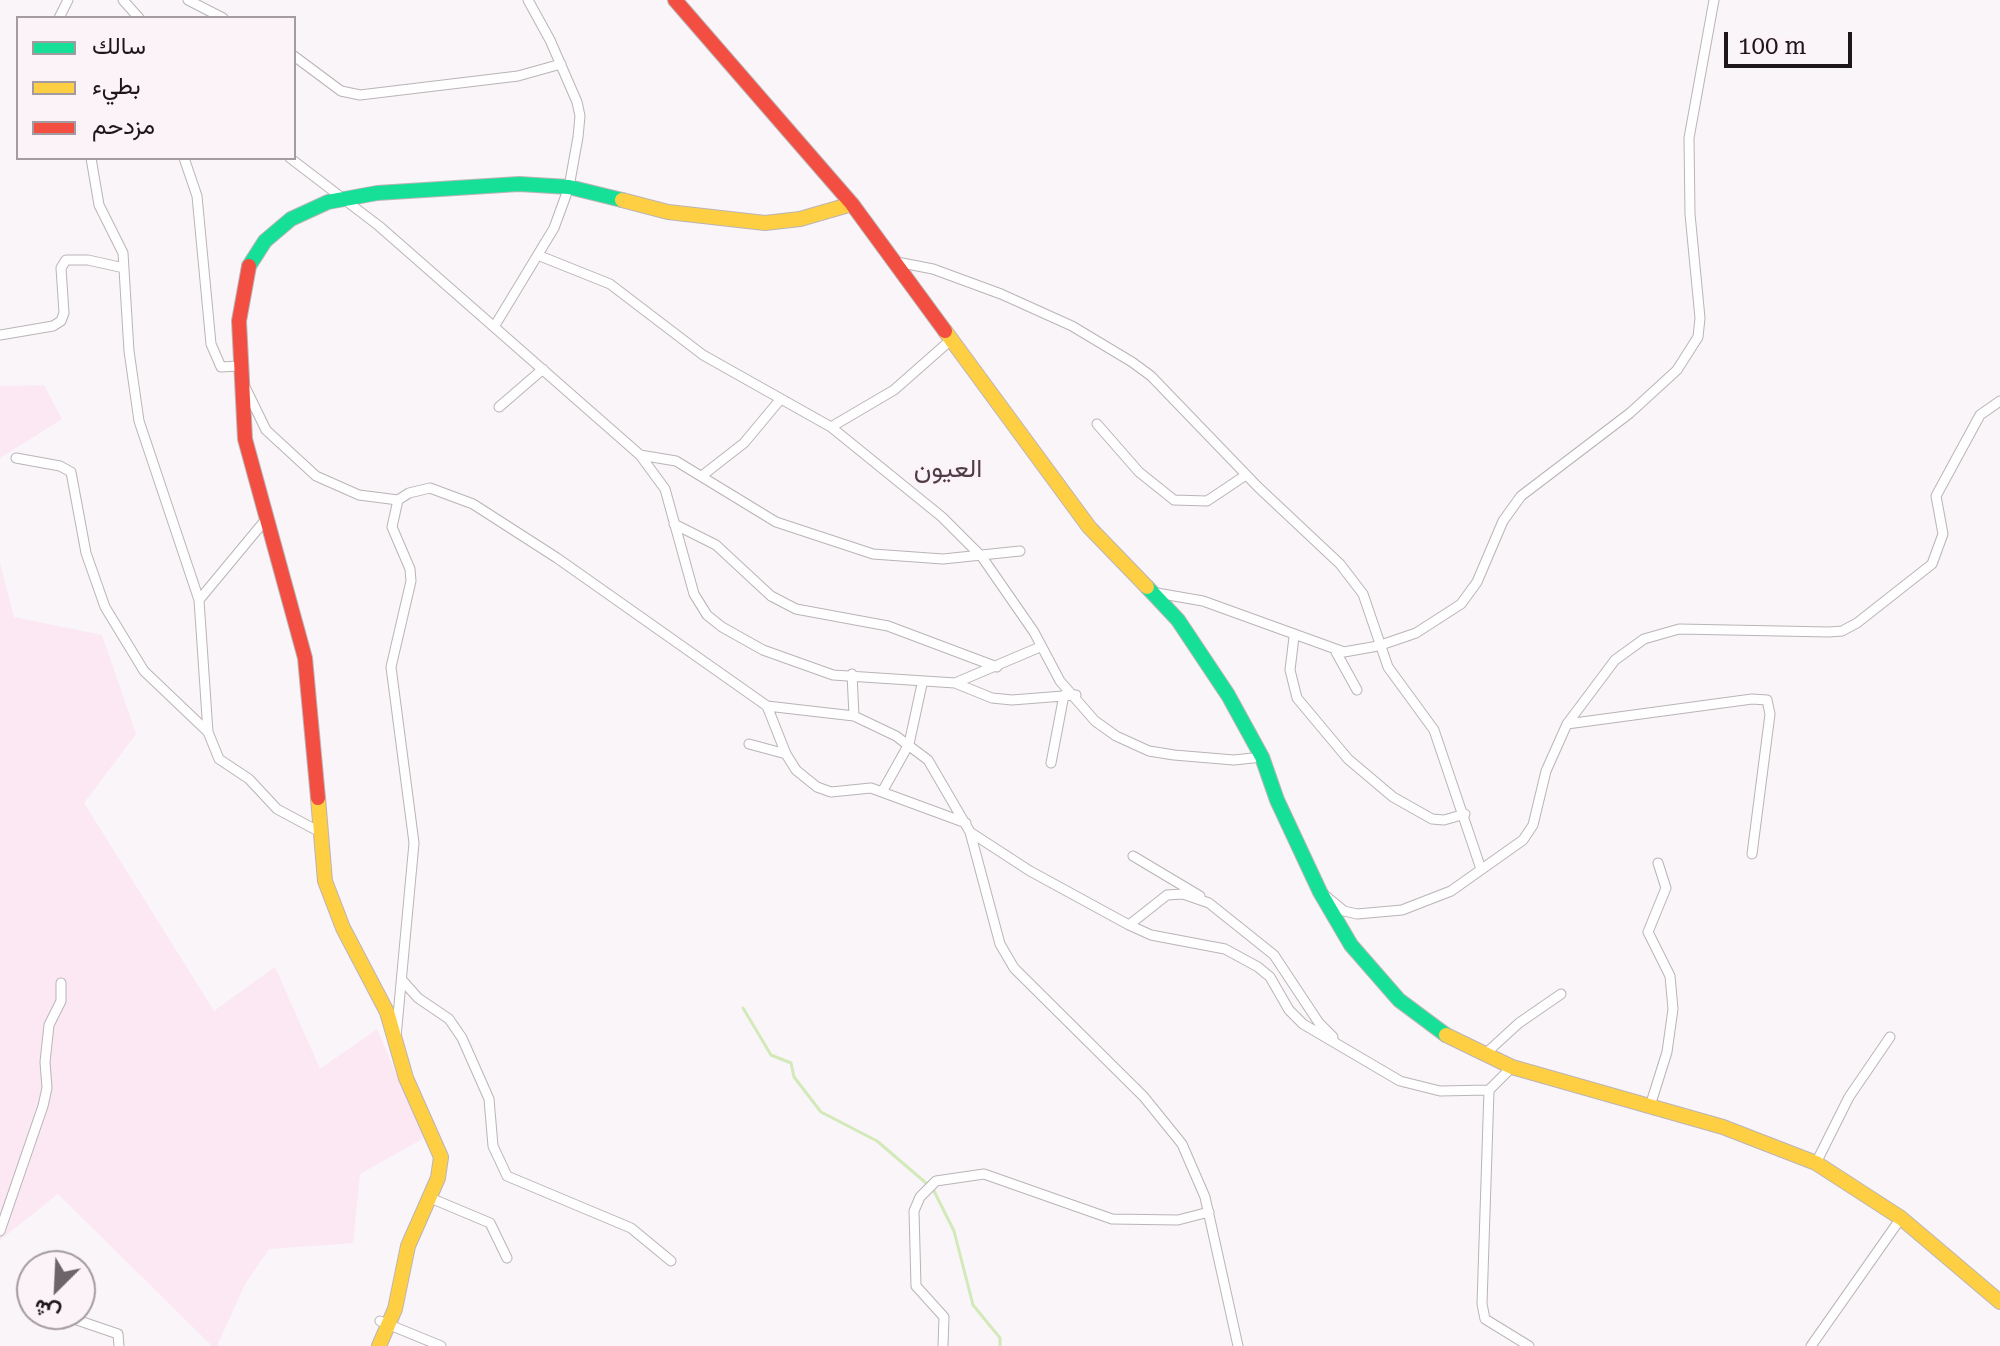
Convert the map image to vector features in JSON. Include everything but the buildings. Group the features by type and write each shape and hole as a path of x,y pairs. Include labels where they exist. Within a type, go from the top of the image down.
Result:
{"street":[{"path":"123,0 137,16"},
{"path":"188,0 219,16"},
{"path":"494,327 540,256 569,187 580,116 561,64 528,0"},
{"path":"675,0 785,131 852,204 1089,527 1178,620 1228,695 1262,757 1277,800 1320,892 1351,945 1391,991 1432,1025 1512,1067 1761,1139 1816,1163 1901,1218 2000,1302"},
{"path":"1147,591 1203,601 1336,652 1378,646 1416,633 1461,604 1477,582 1503,521 1521,496 1630,413 1677,370 1698,337 1700,318 1690,214 1689,138 1714,0"},
{"path":"296,57 341,91 360,95 518,76 561,64"},
{"path":"91,160 99,205 122,246 130,363 139,421 199,600 208,732 219,759 249,779 285,815 318,831"},
{"path":"185,160 197,196 211,344 221,367 240,373 266,430 299,463 344,490 398,500 409,493 430,488 473,504 557,558 767,706 854,716 909,744 940,776 968,827 1000,944 1014,968 1135,1087 1182,1144 1192,1161 1209,1212 1238,1346"},
{"path":"293,160 343,198 640,455 665,489 694,594 707,615 734,635 763,650 833,675 852,674 922,684 955,683 1040,647"},
{"path":"379,1346 408,1246 438,1178 441,1157 406,1078 396,1037 332,903 318,831 305,658 246,451 240,373 241,299 254,256 271,235 291,219 343,198 377,193 519,184 569,187 668,212 734,221 785,222 852,204"},
{"path":"540,256 610,284 678,339 779,401 831,427 942,517 982,557 1060,681 1076,695 1095,721 1116,736 1149,751 1234,760 1262,757"},
{"path":"0,335 53,326 61,321 64,313 61,268 66,260 88,260 124,268"},
{"path":"897,262 959,277 1050,315 1103,343 1151,376 1246,475 1353,578 1363,594 1378,646 1393,674 1434,730 1465,814 1481,869"},
{"path":"831,427 894,390 953,338"},
{"path":"499,407 543,369"},
{"path":"703,475 744,443 779,401"},
{"path":"1320,892 1344,911 1384,914 1445,894 1529,833 1546,771 1567,724 1615,660 1644,639 1679,629 1842,631 1923,574 1943,540 1935,501 1939,488 1980,415 2000,401"},
{"path":"1097,424 1139,472 1174,500 1207,501 1246,475"},
{"path":"640,455 666,458 703,475 776,522 857,550 906,558 982,557 1020,551"},
{"path":"16,458 60,466 71,472 89,564 105,607 144,671 208,732"},
{"path":"396,1037 414,843 391,667 411,581 410,569 392,527 398,500"},
{"path":"199,600 267,518"},
{"path":"674,524 716,545 771,596 796,609 888,626 997,667"},
{"path":"1294,637 1290,670 1297,698 1348,759 1393,797 1432,819 1444,820 1465,814"},
{"path":"1336,652 1357,690"},
{"path":"852,674 854,716"},
{"path":"955,683 992,698 1012,700 1076,695"},
{"path":"882,792 909,744 922,684"},
{"path":"1051,763 1064,695"},
{"path":"1567,724 1752,699 1767,700 1770,714 1752,854"},
{"path":"767,706 786,754 804,779 827,791 861,787 882,792 968,827 1030,871 1129,925 1163,938 1225,949 1270,977 1289,1010 1303,1024 1416,1087 1452,1092 1489,1090 1512,1067"},
{"path":"749,744 786,754"},
{"path":"1133,856 1181,882 1274,955 1319,1023 1338,1042"},
{"path":"1650,1106 1667,1052 1673,1009 1670,976 1648,932 1666,888 1658,863"},
{"path":"1129,925 1167,895 1183,894 1209,903"},
{"path":"402,980 418,998 449,1019 462,1038 489,1099 493,1146 507,1176 631,1228 671,1261"},
{"path":"0,1231 43,1106 47,1088 45,1062 49,1025 61,1001 61,983"},
{"path":"1484,1055 1519,1023 1561,994"},
{"path":"1816,1163 1849,1097 1890,1037"},
{"path":"1489,1090 1482,1304 1485,1319 1529,1346"},
{"path":"943,1346 944,1317 916,1286 914,1211 920,1197 936,1181 984,1174 1112,1219 1178,1220 1209,1212"},
{"path":"428,1197 490,1223 507,1258"},
{"path":"1811,1346 1901,1218"},
{"path":"369,1346 384,1323"},
{"path":"384,1323 441,1346"},
{"path":"96,1326 118,1334 119,1346"}],"shaded area":[{"path":"44,385 62,419 0,458 0,386"},
{"path":"0,563 14,617 102,635 136,734 84,803 214,1011 275,967 320,1069 377,1029 424,1138 360,1174 353,1243 269,1249 245,1284 217,1346 212,1346 58,1194 0,1240"}],"waterway":[{"path":"743,1008 771,1055 791,1063 794,1077 821,1112 877,1141 933,1189 954,1231 973,1305 1000,1338 1000,1346"}],"traffic: fast":[{"path":"249,266 265,241 291,219 328,202 377,193 519,184 569,187 622,200"},
{"path":"1147,587 1178,620 1228,695 1262,757 1277,800 1320,892 1351,945 1399,1000 1446,1035"}],"traffic: slow":[{"path":"622,200 668,212 765,223 800,219 852,204"},
{"path":"945,331 1089,527 1147,587"},
{"path":"318,798 325,881 343,928 387,1012 406,1078 441,1157 438,1178 408,1246 395,1309 379,1346"},
{"path":"1446,1035 1512,1067 1723,1127 1816,1163 1901,1218 2000,1302"}],"traffic: jam":[{"path":"675,0 852,204 945,331"},
{"path":"249,266 239,321 245,439 305,658 318,798"}],"district":[{"name":"العيون","path":"948,469"}]}
